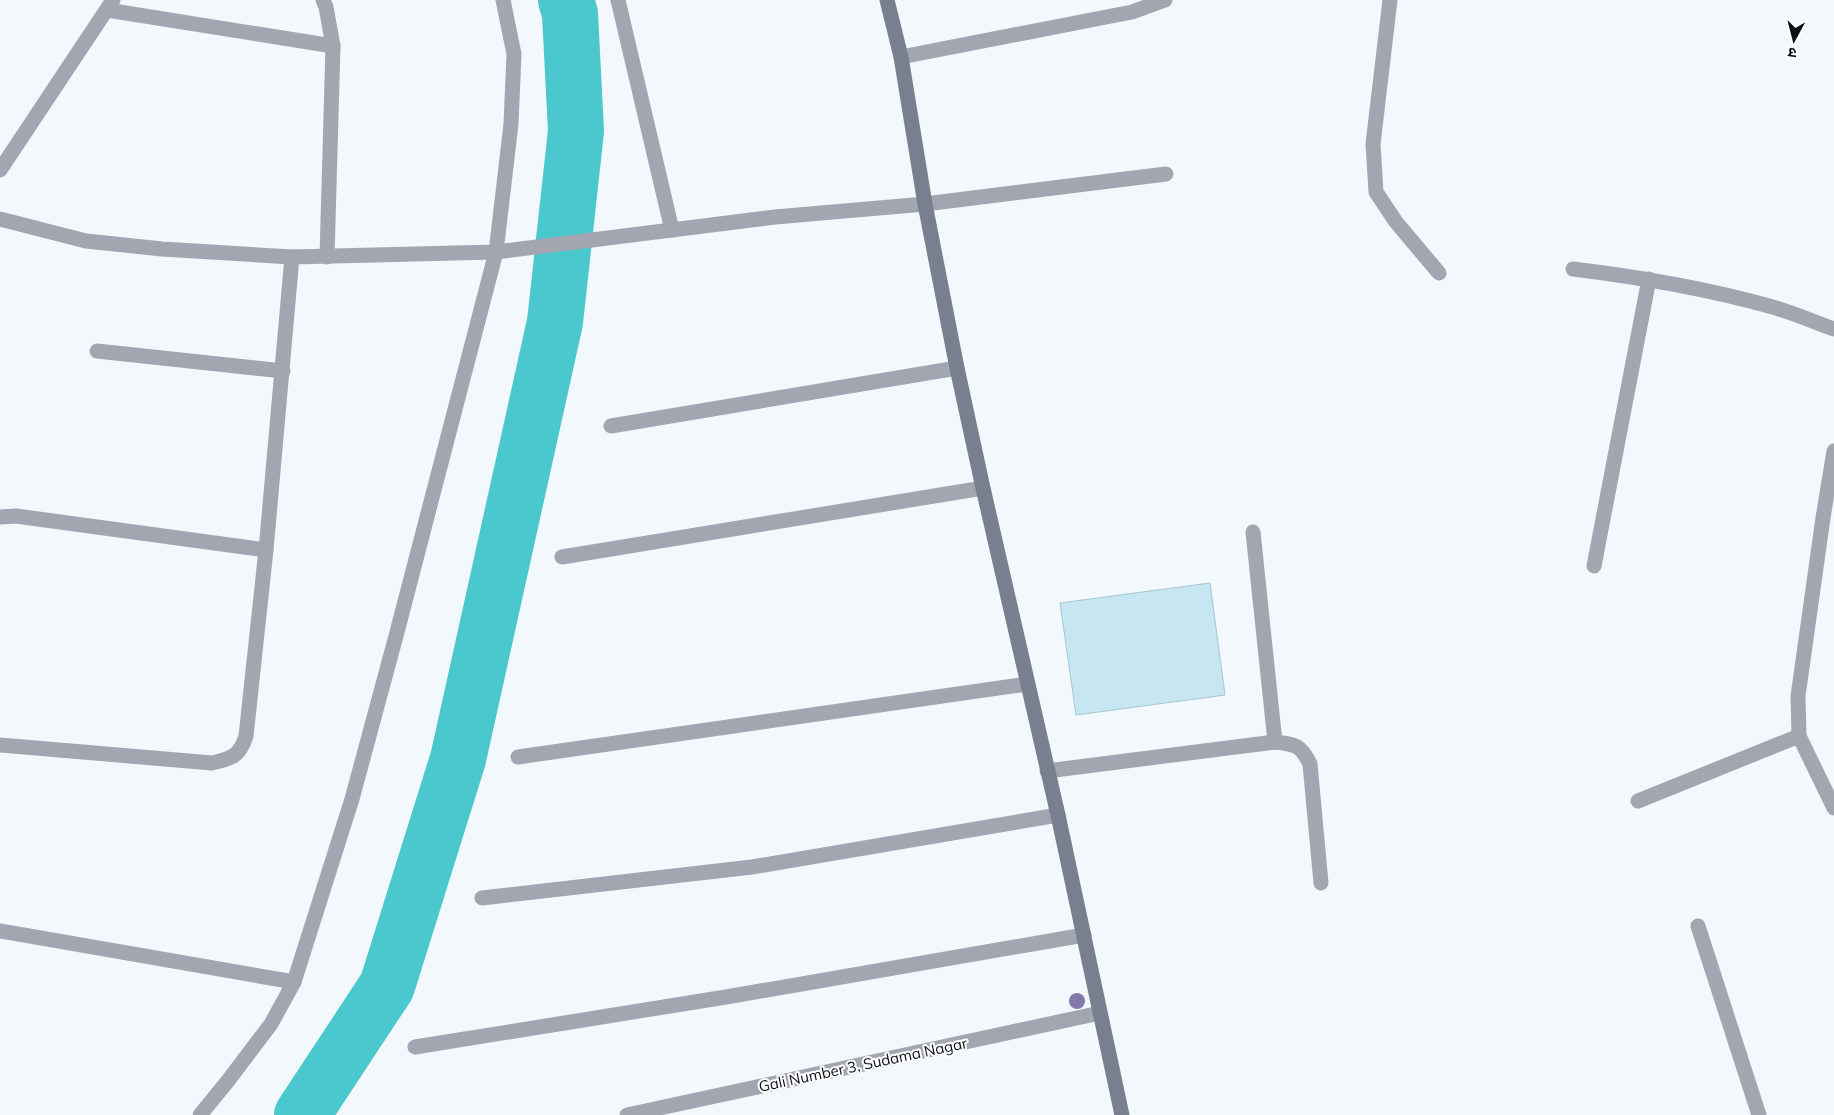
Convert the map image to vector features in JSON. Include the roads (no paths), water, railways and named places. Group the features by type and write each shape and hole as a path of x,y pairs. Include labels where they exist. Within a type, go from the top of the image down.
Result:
{"main road":[{"path":"887,0 901,57 925,204 957,368 1027,684 1058,814 1122,1115"}],"street":[{"path":"323,0 326,7 332,46 326,256"},
{"path":"200,1115 270,1024 294,982 362,761 396,636 496,252 511,124 514,54 503,0"},
{"path":"618,0 672,230"},
{"path":"901,57 1132,12 1165,0"},
{"path":"1390,0 1373,144 1376,192 1396,222 1439,273"},
{"path":"0,170 110,5 332,46"},
{"path":"0,219 86,241 162,249 292,257 496,252 775,217 925,204 1166,174"},
{"path":"0,745 212,763 231,759 242,746 246,736 266,550 292,257"},
{"path":"1573,269 1649,278 1727,295 1771,307 1834,329"},
{"path":"1594,566 1649,278"},
{"path":"97,351 283,370"},
{"path":"611,426 957,368"},
{"path":"1834,451 1828,519 1798,696 1799,736 1834,808"},
{"path":"562,557 983,488"},
{"path":"0,517 16,516 266,550"},
{"path":"1253,532 1275,742"},
{"path":"518,757 1027,684"},
{"path":"1638,801 1799,736"},
{"path":"1047,771 1275,742 1292,744 1304,751 1310,764 1321,883"},
{"path":"482,898 752,867 1058,814"},
{"path":"1698,926 1759,1115"},
{"path":"0,932 294,982"},
{"path":"416,1047 726,998 1084,934"},
{"name":"Gali Number 3, Sudama Nagar","path":"627,1115 651,1113 1100,1014"}],"waterway":[{"path":"302,1115 387,986 458,759 555,322 576,131 570,14 566,0"}]}
